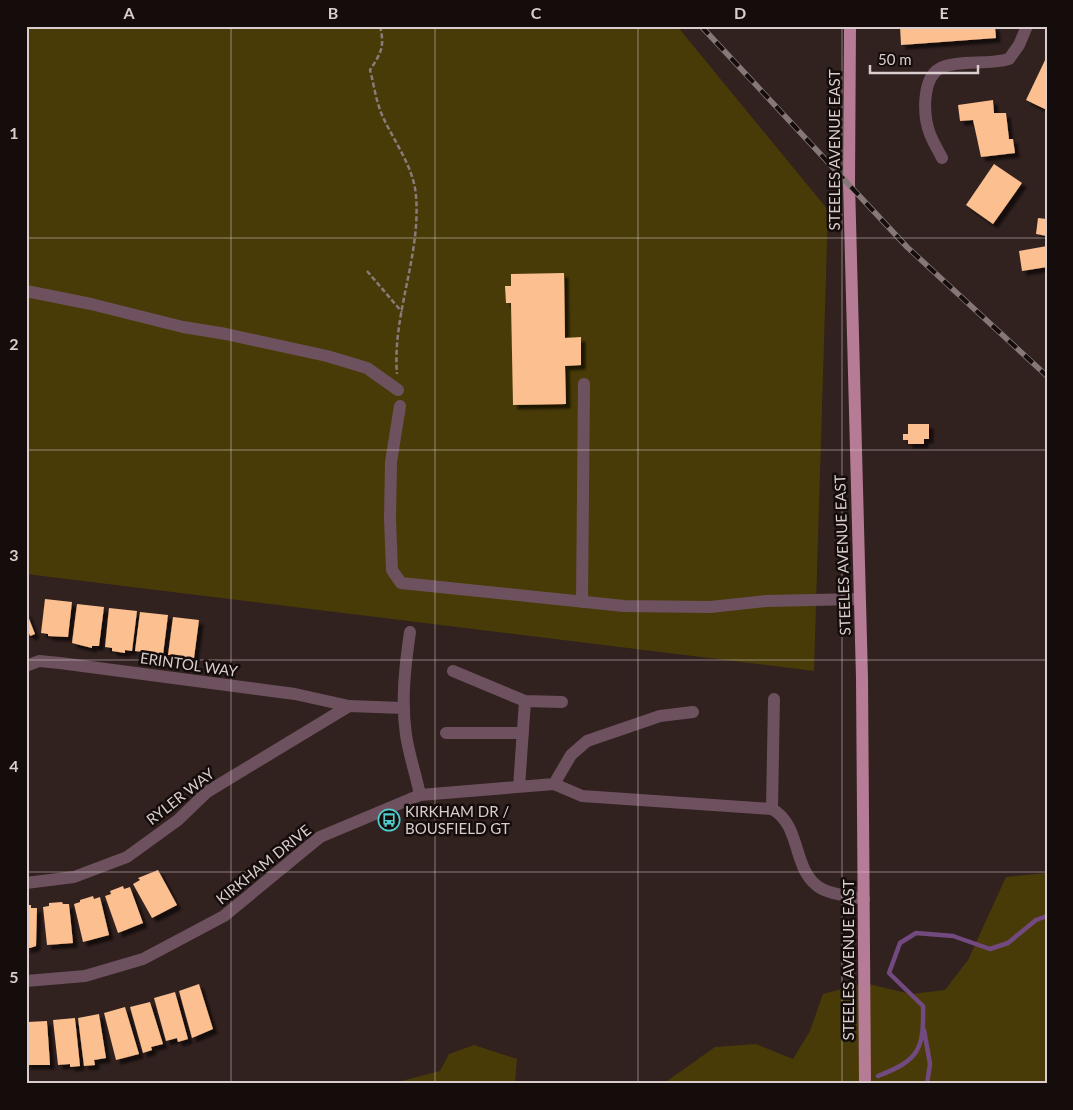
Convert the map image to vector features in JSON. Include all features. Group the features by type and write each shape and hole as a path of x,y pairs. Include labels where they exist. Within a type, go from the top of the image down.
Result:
{"main road":[{"name":"STEELES AVENUE EAST","path":"850,26 849,183 859,599 865,1084"}],"street":[{"path":"942,158 929,132 925,92 929,79 934,72 944,66 1009,60 1019,46 1026,26"},
{"path":"26,292 183,327 226,334 327,356 367,368 398,390"},
{"path":"582,602 584,384"},
{"path":"400,406 391,462 390,519 392,570 400,583 624,606 710,607 766,601 859,599"},
{"path":"410,632 404,680 404,708 406,736 420,795"},
{"name":"ERINTOL WAY","path":"26,666 39,661 60,663 295,694 349,706"},
{"path":"453,671 525,701 562,702"},
{"path":"772,809 774,699"},
{"path":"519,787 525,701"},
{"path":"349,706 404,708"},
{"name":"RYLER WAY","path":"26,883 74,877 127,857 178,820 207,792 349,706"},
{"path":"693,712 660,716 586,741 571,755 554,784 582,796 772,809 779,813 791,829 802,866 812,880 823,889 864,898"},
{"path":"446,733 523,732"},
{"name":"KIRKHAM DRIVE","path":"26,981 85,976 143,959 224,916 320,837 420,795 554,784"}],"path":[{"path":"380,26 384,41 380,54 370,70 376,99 411,174 416,194 416,222 395,351 398,390"},
{"path":"368,271 402,312"}],"shaded area":[{"path":"26,26 677,26 828,210 814,671 26,574"},
{"path":"1047,873 1047,1084 634,1084 638,1081 667,1081 715,1047 756,1044 793,1059 810,1031 823,994 864,983 911,994 945,990 968,960 1006,877"},
{"path":"474,1045 517,1059 515,1084 390,1084 440,1071 449,1054"}],"building":[{"path":"900,26 995,26 996,38 901,45"},
{"path":"1047,56 1047,110 1026,100"},
{"path":"993,100 994,113 1006,113 1009,139 1013,139 1015,153 981,157 973,120 960,121 958,105"},
{"path":"994,164 1022,183 993,224 966,205"},
{"path":"1038,218 1047,219 1047,236 1036,234"},
{"path":"1047,246 1047,267 1022,271 1019,251"},
{"path":"564,273 565,338 581,337 581,365 565,366 566,404 513,405 511,303 506,303 505,286 511,286 511,274"},
{"path":"908,424 929,424 929,439 924,439 924,444 908,444 908,440 903,440 903,434 908,434"},
{"path":"45,599 72,602 68,637 48,636 48,634 41,633"},
{"path":"77,604 104,607 99,646 92,646 92,648 72,643"},
{"path":"109,608 137,611 132,651 125,650 125,653 112,651 112,648 105,647"},
{"path":"26,611 35,634 30,636 29,633 26,634"},
{"path":"140,612 168,615 163,655 157,654 156,657 143,655 143,652 135,651"},
{"path":"173,617 199,620 194,658 189,657 188,660 174,659 175,655 168,655"},
{"path":"158,870 177,905 152,918 133,884 140,880 138,878"},
{"path":"123,886 124,889 130,887 143,923 118,933 105,896 111,894 110,891"},
{"path":"93,896 94,899 100,897 109,935 83,942 74,904"},
{"path":"62,902 63,904 69,904 73,943 47,945 43,907 49,906 49,903"},
{"path":"26,905 31,905 31,908 37,908 36,946 30,948 26,948"},
{"path":"199,984 213,1029 192,1038 179,991"},
{"path":"175,992 188,1039 178,1042 177,1038 166,1041 154,998"},
{"path":"150,1002 163,1044 151,1047 152,1050 143,1053 130,1007"},
{"path":"125,1007 139,1054 116,1060 104,1013"},
{"path":"99,1014 106,1058 94,1060 95,1065 84,1066 78,1018"},
{"path":"75,1018 80,1066 70,1067 70,1064 58,1065 53,1020"},
{"path":"47,1021 50,1065 26,1065 27,1022"}],"waterway":[{"path":"878,1076 911,1058 920,1043 922,1033 923,1006 889,973 900,943 916,933 953,936 990,949 1008,943 1036,920 1047,916"},
{"path":"924,1030 930,1064 927,1084"}],"railway":[{"path":"701,26 907,247 1047,376"}],"place":[{"name":"KIRKHAM DR / BOUSFIELD GT","path":"389,820"}]}
